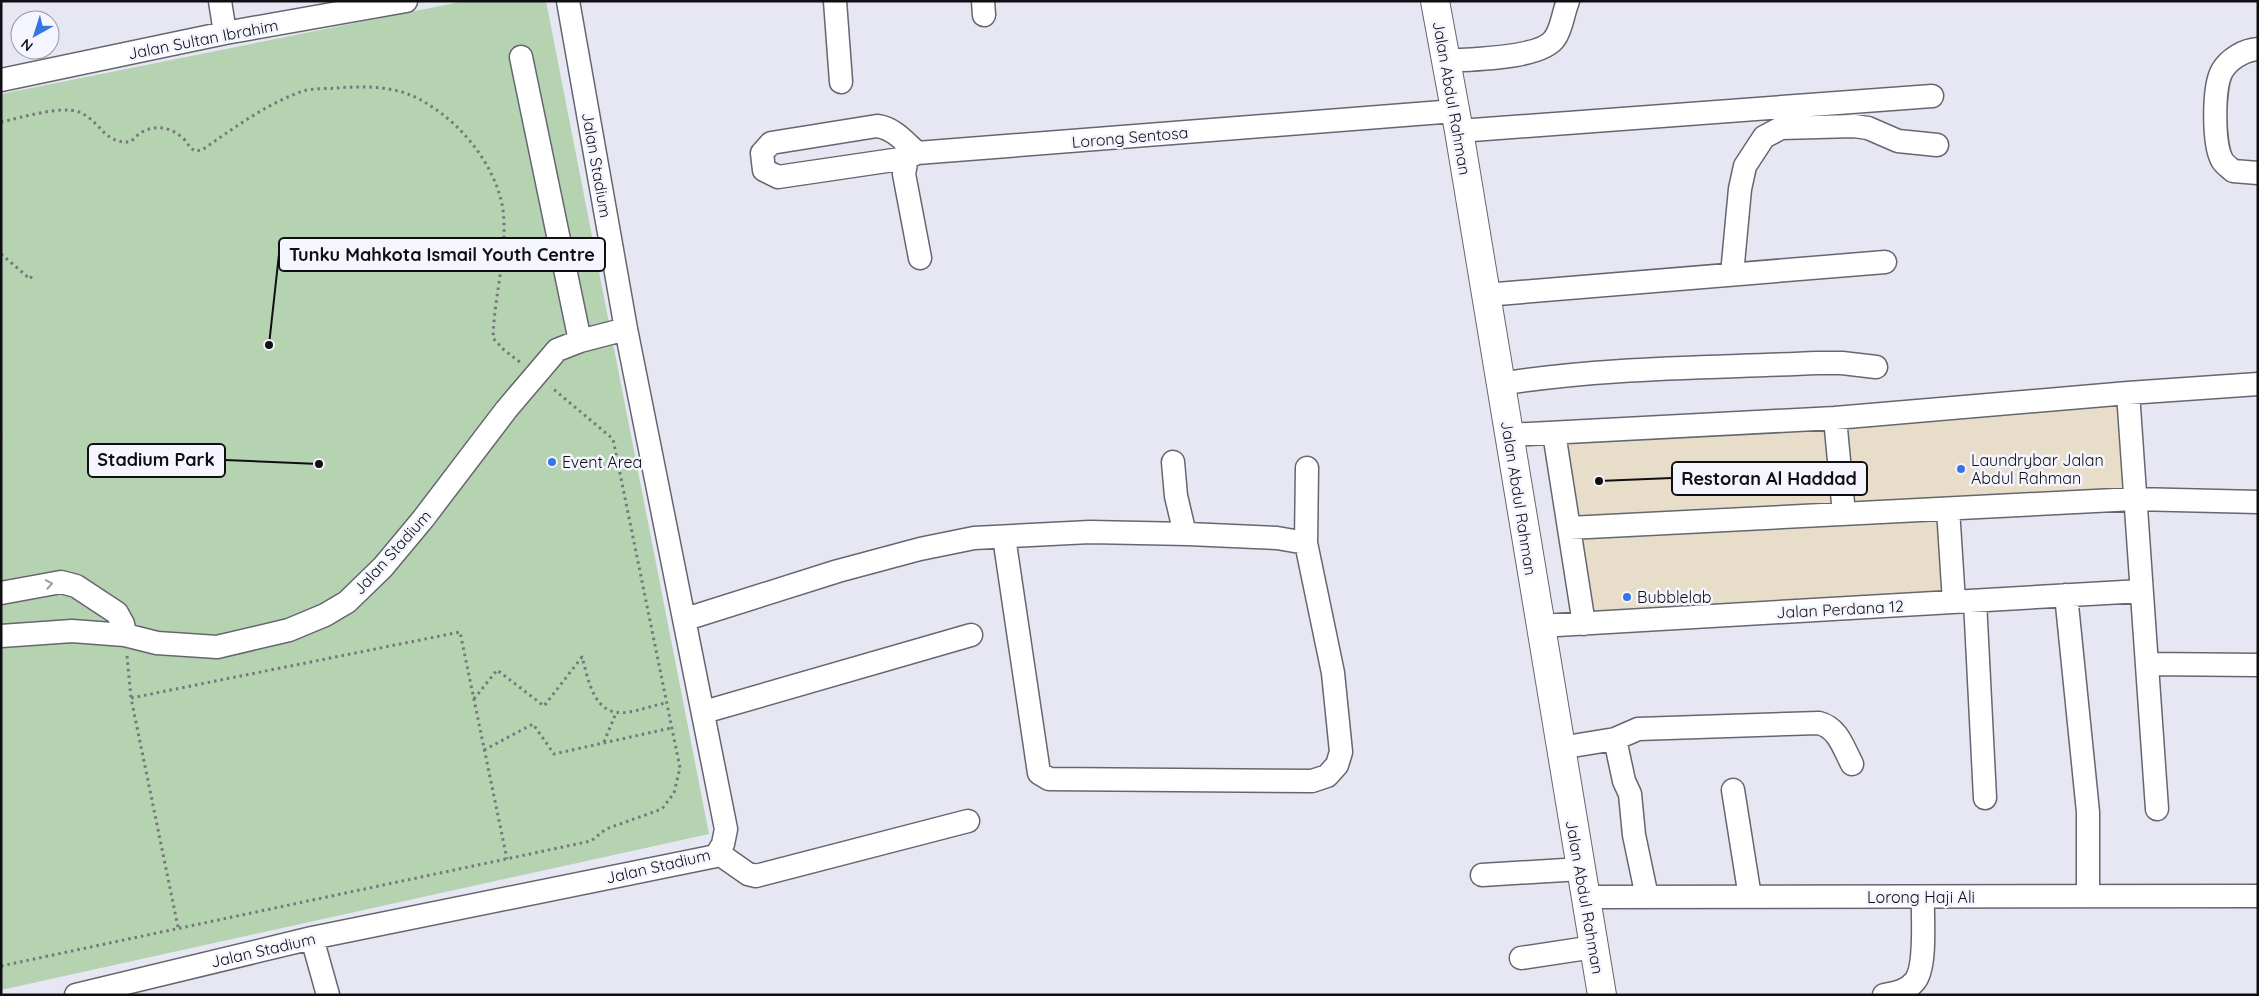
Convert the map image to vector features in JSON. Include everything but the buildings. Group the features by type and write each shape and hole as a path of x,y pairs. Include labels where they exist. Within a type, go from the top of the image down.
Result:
{"main road":[{"name":"Jalan Abdul Rahman","path":"1435,1 1457,121 1602,995"}],"street":[{"path":"220,1 225,33"},
{"name":"Jalan Sultan Ibrahim","path":"1,80 225,33 406,1"},
{"name":"Jalan Stadium","path":"87,994 312,938 716,856 723,844 726,828 686,619 626,329 568,1"},
{"path":"835,1 841,82"},
{"path":"1446,61 1530,53 1547,46 1555,39 1568,1"},
{"path":"2258,50 2232,58 2222,72 2216,110 2217,142 2222,160 2233,171 2258,173"},
{"path":"521,57 580,341"},
{"name":"Lorong Sentosa","path":"912,156 894,132 886,127 877,126 771,143 762,152 764,170 778,177 912,156 1457,121 1932,96"},
{"path":"1732,274 1740,189 1745,166 1764,137 1781,128 1854,126 1868,128 1898,141 1937,145"},
{"path":"912,156 904,174 920,258"},
{"path":"1486,295 1885,262"},
{"name":"Jalan Stadium","path":"1,636 72,631 124,635 157,643 217,647 289,630 325,614 347,602 383,567 557,350 580,341 626,329"},
{"path":"1500,384 1549,376 1611,370 1817,363 1842,363 1876,367"},
{"path":"1508,435 1835,418 2258,384"},
{"path":"2128,393 2157,808"},
{"path":"1835,418 1844,514"},
{"path":"1554,433 1584,624"},
{"path":"1173,462 1176,496 1185,534"},
{"path":"1004,536 1039,772 1049,779 1312,780 1326,776 1337,765 1341,752 1333,673 1306,543 1307,468"},
{"path":"1569,528 2134,499 2258,502"},
{"path":"1948,509 1964,602 1985,798"},
{"path":"686,619 838,570 911,551 974,538 1090,532 1278,538 1306,543"},
{"path":"1,593 61,582 76,586 118,612 123,624 124,635"},
{"name":"Jalan Perdana 12","path":"1540,626 2141,591"},
{"path":"2066,596 2088,812 2088,896"},
{"path":"704,712 971,635"},
{"path":"2147,664 2258,665"},
{"path":"1560,748 1615,739 1638,729 1818,723 1835,730 1852,764"},
{"path":"1615,739 1624,780 1630,794 1634,835 1647,897"},
{"path":"1733,790 1750,897"},
{"path":"718,852 748,874 756,876 968,821"},
{"path":"1482,875 1581,869"},
{"name":"Lorong Haji Ali","path":"1585,897 2258,896"},
{"path":"1884,995 1900,992 1915,981 1918,975 1922,963 1922,897"},
{"path":"312,938 328,995"},
{"path":"1521,958 1594,948"}],"path":[{"path":"1,122 56,111 78,111 119,143 131,142 138,133 159,127 167,128 177,134 195,152 202,150 270,105 305,90 378,87 408,94 437,110 460,132 484,160 495,182 502,210 503,242 493,338 504,350 536,374 613,439 680,768 674,793 662,809 606,828 591,841 1,966"},
{"path":"1,254 30,279 34,274"},
{"path":"131,698 460,632 506,859"},
{"path":"124,635 131,698 178,927"},
{"path":"474,699 497,670 544,706 582,657 592,694 600,705 616,714 667,703"},
{"path":"604,742 616,714"},
{"path":"484,750 533,724 554,754 671,728"}],"shaded area":[{"path":"2121,400 2127,495 1944,505 1948,596 1589,617 1562,439"}],"green space":[{"path":"465,1 546,1 709,834 1,990 1,94"}],"place":[{"name":"Tunku Mahkota Ismail Youth Centre","path":"269,345"},
{"name":"Event Area","path":"552,462"},
{"name":"Stadium Park","path":"319,464"},
{"name":"Laundrybar Jalan Abdul Rahman","path":"1961,469"},
{"name":"Restoran Al Haddad","path":"1599,481"},
{"name":"Bubblelab","path":"1627,597"}]}
